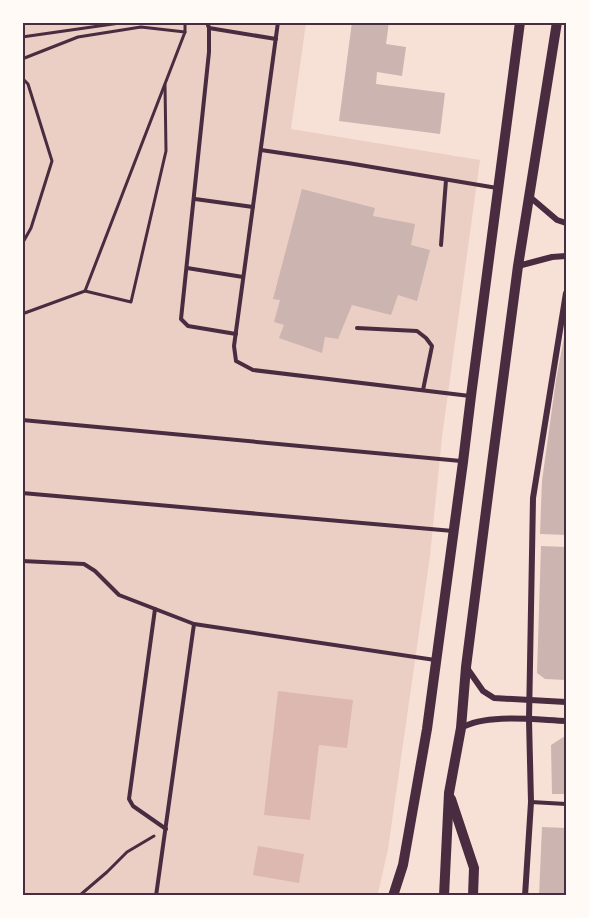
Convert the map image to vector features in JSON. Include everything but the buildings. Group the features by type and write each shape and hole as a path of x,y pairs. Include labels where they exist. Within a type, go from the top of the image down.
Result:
{"main road":[{"path":"399,896 425,741 464,462 520,22"},
{"path":"444,896 449,793 461,728 466,666 518,266 557,22"},
{"path":"449,793 474,868 473,896"},
{"path":"393,896 404,865"}],"street":[{"path":"530,197 557,220 567,223"},
{"path":"518,266 552,257 567,256"},
{"path":"525,896 531,802 529,720 533,498 567,293"},
{"path":"466,666 483,691 494,698 567,702"},
{"path":"461,728 469,723 482,720 567,721"}],"lane":[{"path":"207,22 209,52 181,319 188,326 236,334"},
{"path":"278,22 234,346 236,361 253,370 471,396"},
{"path":"209,28 276,39"},
{"path":"261,150 498,188"},
{"path":"441,245 446,180"},
{"path":"195,199 253,207"},
{"path":"187,268 243,277"},
{"path":"357,328 417,331 426,338 432,346 423,390"},
{"path":"22,420 464,462"},
{"path":"22,493 454,531"},
{"path":"22,561 84,564 95,571 119,595 194,624 436,660"},
{"path":"155,609 129,799 133,806 166,829"},
{"path":"156,896 194,624"},
{"path":"531,802 567,804"}],"path":[{"path":"22,37 127,22"},
{"path":"85,291 185,32 184,22"},
{"path":"22,59 78,37 141,27 185,32"},
{"path":"22,78 28,84 52,161 31,228 22,244"},
{"path":"22,314 85,291 130,302 166,151 165,81"},
{"path":"79,896 107,873 127,852 166,829"}],"shaded area":[{"path":"23,23 306,23 291,129 480,160 442,437 430,556 388,849 377,896 23,896"},
{"path":"278,691 353,700 347,748 319,745 310,820 264,815"},
{"path":"258,846 304,854 299,883 253,875"}]}
